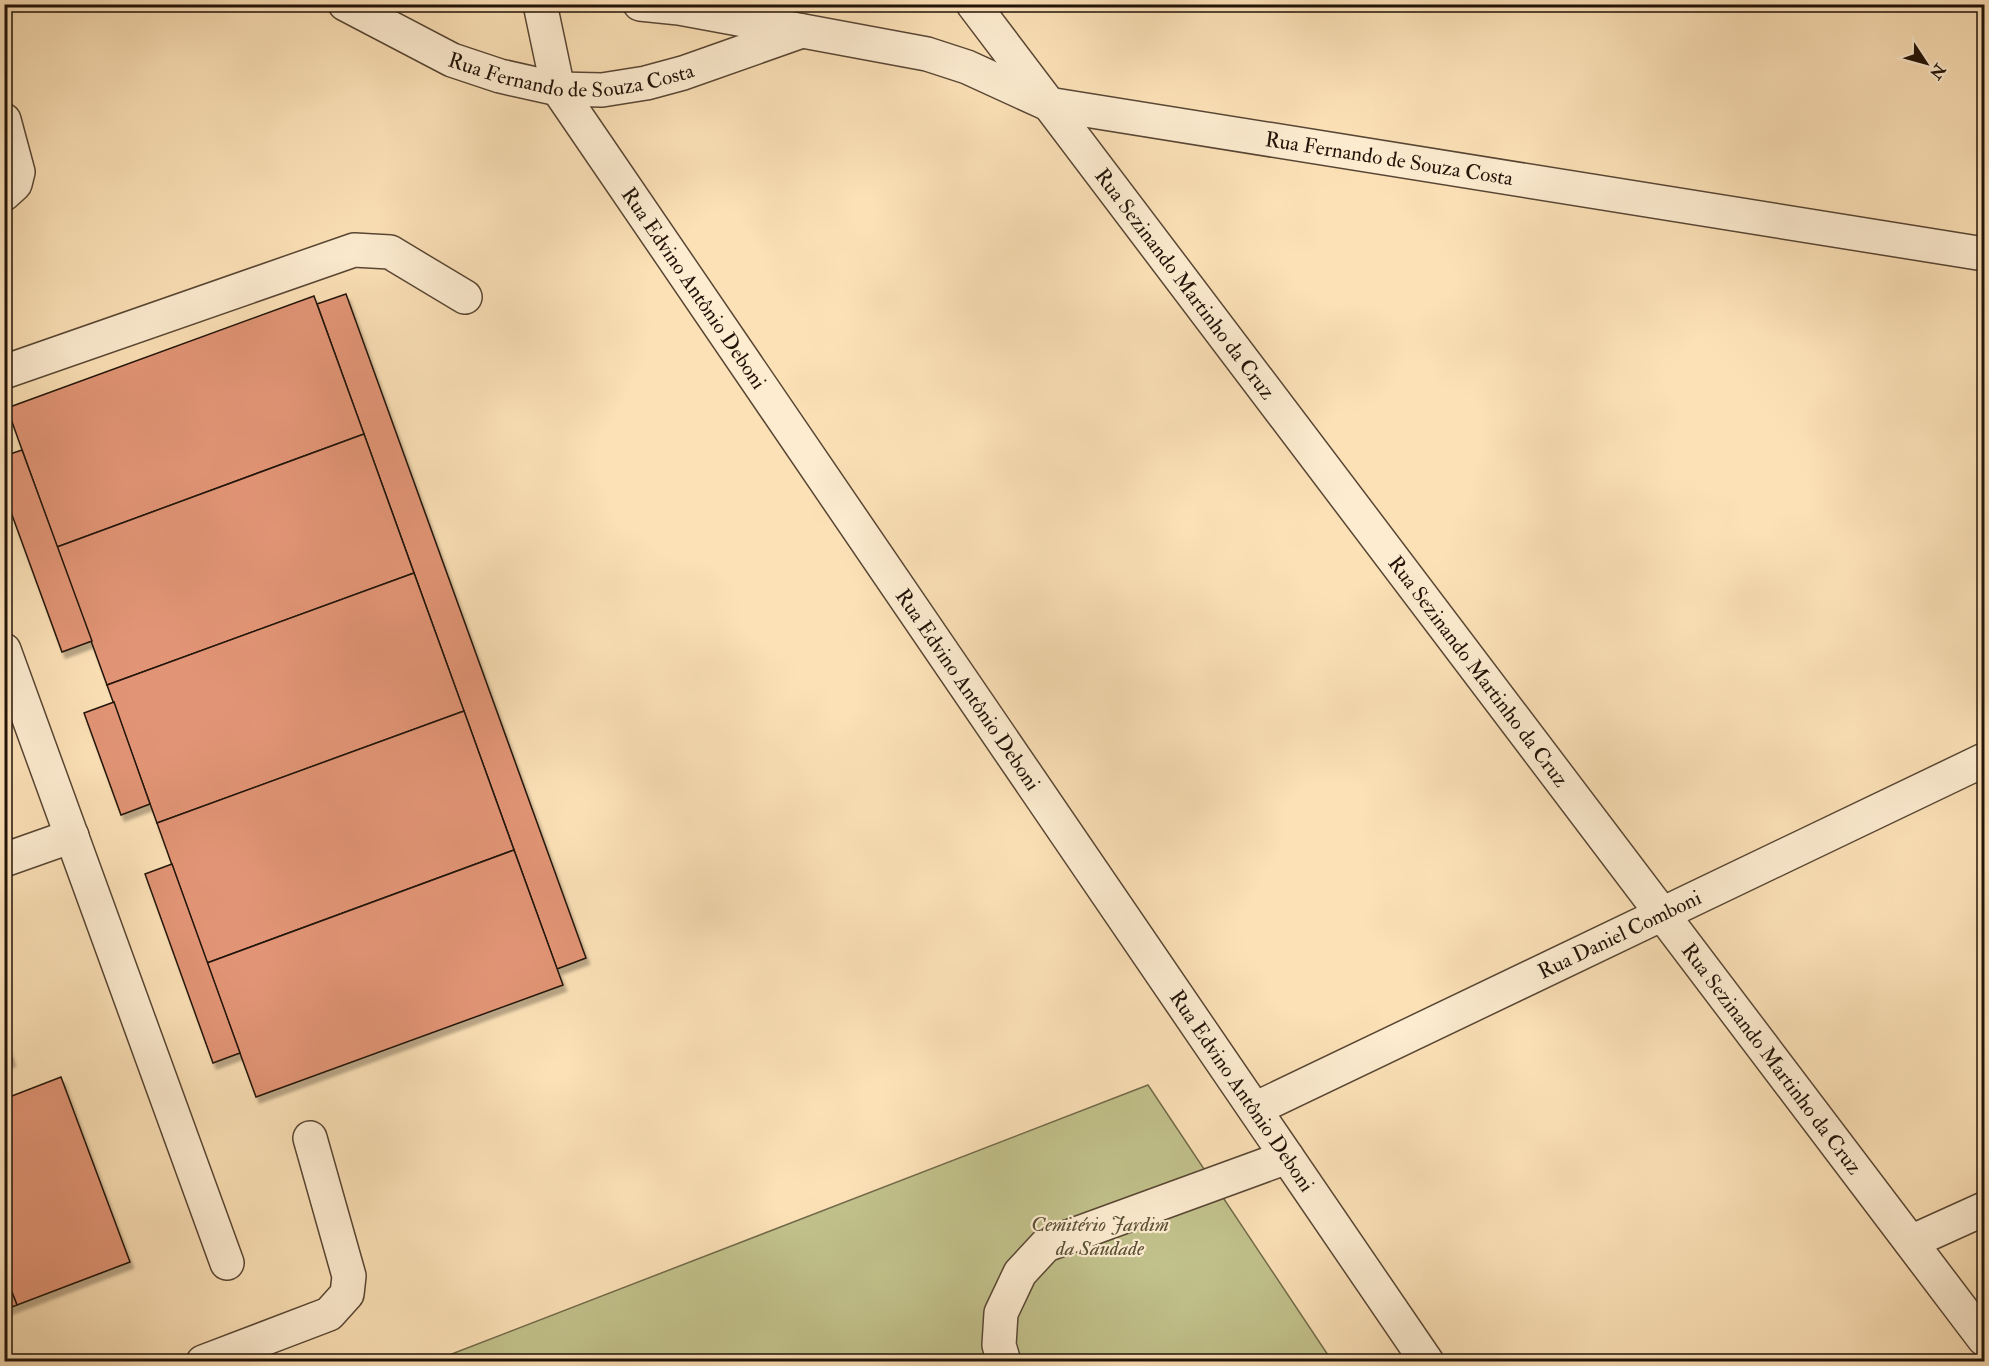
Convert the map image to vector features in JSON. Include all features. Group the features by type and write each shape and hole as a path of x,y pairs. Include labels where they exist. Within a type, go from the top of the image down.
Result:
{"street":[{"name":"Rua Fernando de Souza Costa","path":"345,4 452,60 500,76 558,88 602,90 646,83 683,73 804,31"},
{"name":"Rua Edvino Antônio Deboni","path":"540,4 558,88 1427,1362"},
{"name":"Rua Fernando de Souza Costa","path":"640,4 679,8 927,54 967,67 1048,104 1984,254"},
{"name":"Rua Sezinando Martinho da Cruz","path":"973,4 1984,1339"},
{"path":"4,120 18,172 15,184 4,194"},
{"path":"4,372 354,250 390,252 465,297"},
{"path":"4,650 227,1263"},
{"name":"Rua Daniel Comboni","path":"1255,1109 1984,760"},
{"path":"4,860 72,836"},
{"path":"203,1362 329,1314 347,1294 349,1276 310,1138"},
{"path":"1004,1362 999,1345 1001,1313 1020,1273 1046,1245 1287,1157"},
{"path":"1911,1242 1984,1209"}],"green space":[{"name":"Cemitério Jardim da Saudade","path":"1148,1085 1332,1361 431,1362"}],"building":[{"path":"346,294 586,958 557,969 317,304"},
{"path":"314,296 364,434 57,547 7,408"},
{"path":"364,434 414,573 107,685 57,547"},
{"path":"22,450 92,641 62,652 4,493 4,456"},
{"path":"414,573 464,711 157,823 107,685"},
{"path":"114,702 150,804 121,815 84,713"},
{"path":"464,711 514,850 207,963 157,823"},
{"path":"514,850 563,985 256,1097 207,963"},
{"path":"172,864 240,1053 213,1063 145,874"},
{"path":"4,1039 12,1060 4,1063"},
{"path":"61,1077 130,1262 17,1305 4,1272 4,1099"},
{"path":"4,1272 17,1305 4,1310"}]}
